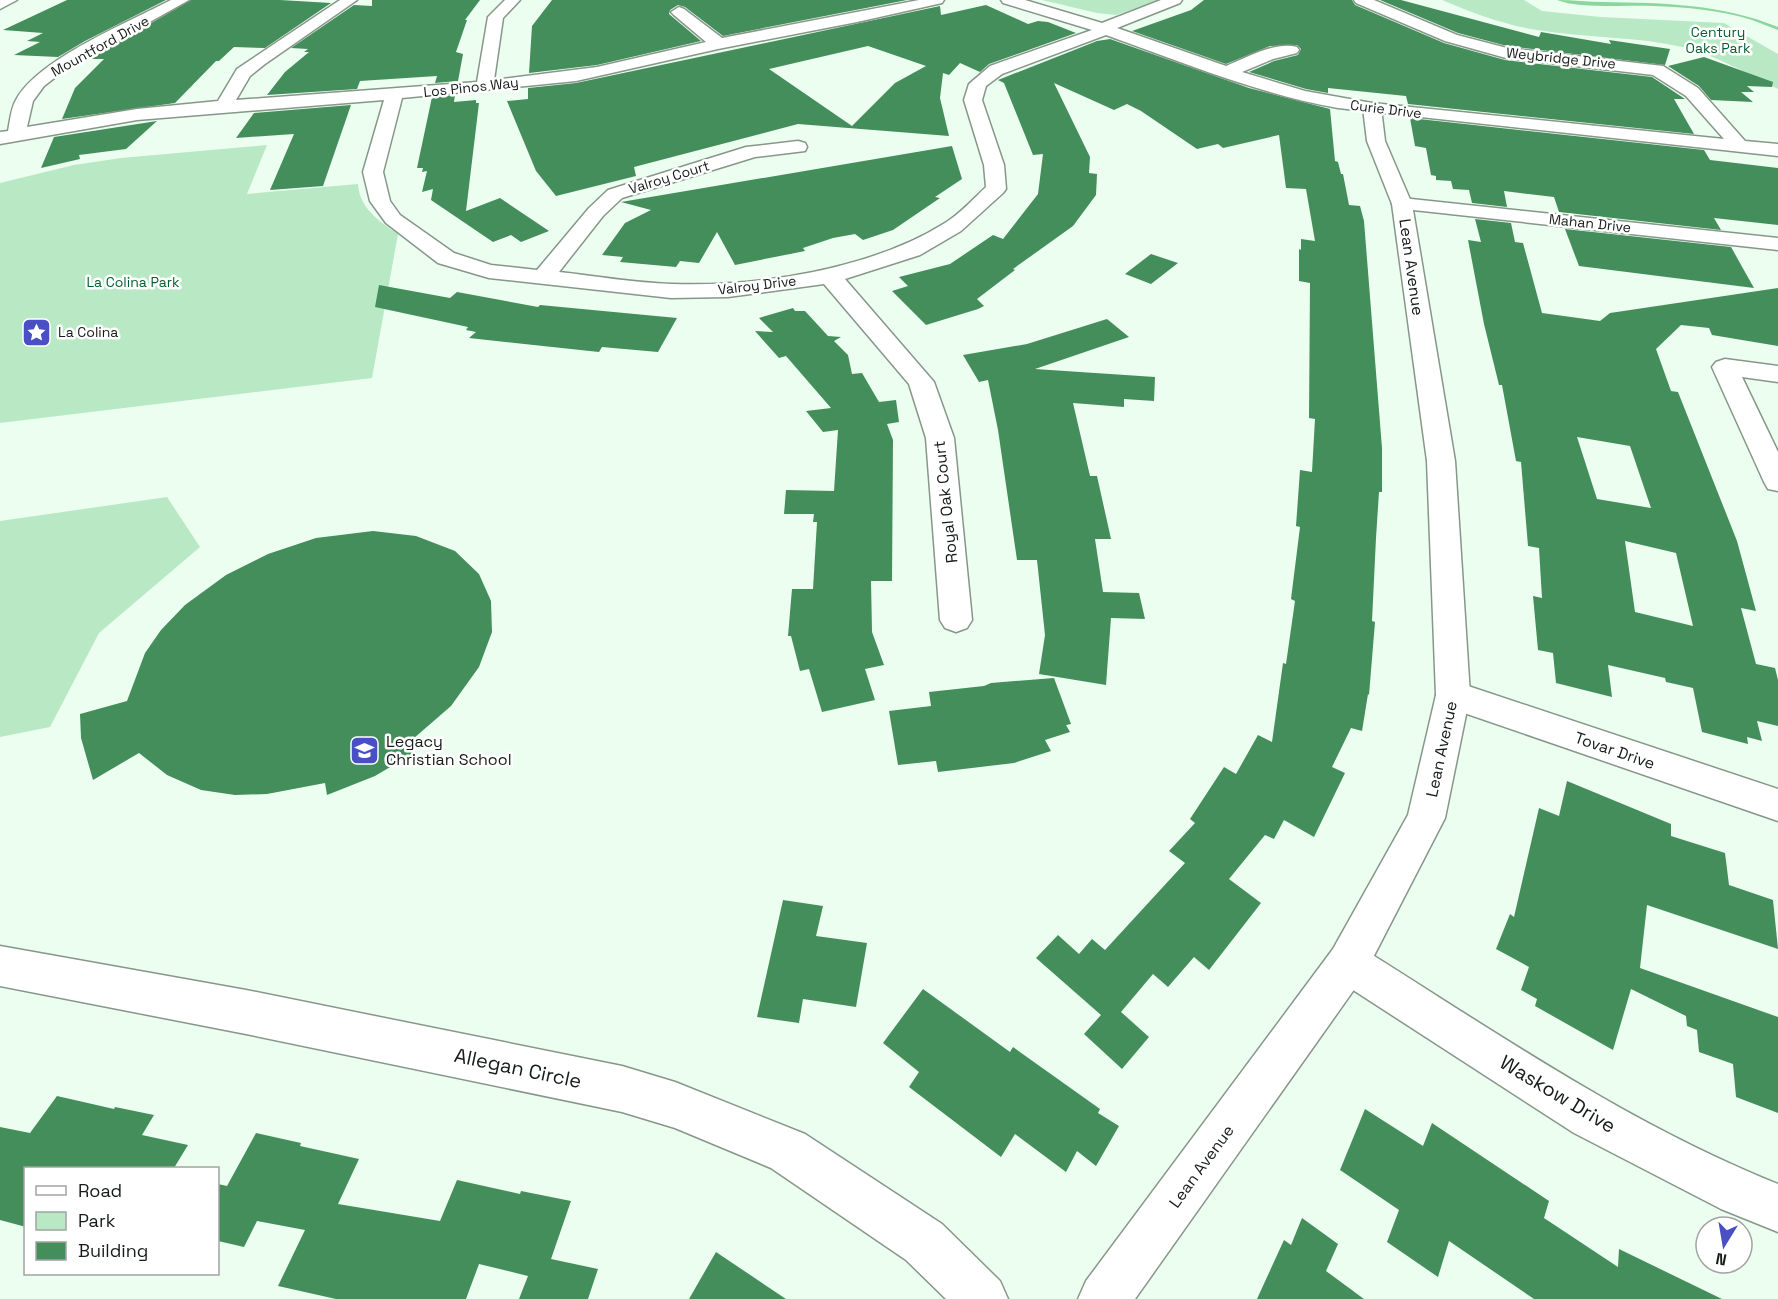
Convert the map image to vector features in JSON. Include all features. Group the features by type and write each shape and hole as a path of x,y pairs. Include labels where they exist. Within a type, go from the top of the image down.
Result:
{"street":[{"path":"0,5 10,0"},
{"name":"Mountford Drive","path":"8,136 24,101 38,82 60,65 182,0"},
{"path":"223,106 243,73 350,0"},
{"path":"484,86 496,17 513,0"},
{"name":"Los Pinos Way","path":"8,136 134,116 223,106 394,95 556,79 633,65 719,44 938,0"},
{"name":"Curie Drive","path":"1008,0 1072,16 1292,93 1372,108 1778,150"},
{"path":"1106,28 1115,22 1175,0"},
{"name":"Weybridge Drive","path":"1361,0 1451,38 1488,49 1534,57 1657,69 1674,76 1716,116 1739,146"},
{"path":"679,12 719,44"},
{"name":"Valroy Drive","path":"394,95 373,172 380,201 393,219 446,258 489,271 542,278 671,291 728,290 830,276 912,250 954,227 981,206 996,189 994,165 973,100 978,84 996,70 1096,34 1106,28"},
{"path":"1227,72 1268,55 1290,50"},
{"name":"Lean Avenue","path":"1104,1299 1348,963 1426,818 1453,695 1441,460 1402,204 1376,141 1372,108"},
{"name":"Valroy Court","path":"542,278 596,212 615,194 753,151 798,147"},
{"name":"Mahan Drive","path":"1402,204 1778,244"},
{"name":"Royal Oak Court","path":"830,276 921,382 940,438 956,620"},
{"path":"1778,374 1725,367 1778,482"},
{"name":"Tovar Drive","path":"1453,695 1778,805"},
{"name":"Waskow Drive","path":"1348,963 1590,1117 1738,1192 1778,1208"},
{"name":"Allegan Circle","path":"0,966 246,1012 622,1089 675,1106 788,1150 924,1242 982,1299"}],"green space":[{"path":"1042,0 1160,0 1116,15 1097,13"},
{"name":"Century Oaks Park","path":"1442,0 1524,0 1542,11 1601,17 1724,23 1778,54 1778,89 1720,60 1682,47 1664,43 1525,28 1489,18"},
{"name":"La Colina Park","path":"267,145 247,194 358,184 359,193 366,207 398,234 372,378 0,423 0,183 74,165 121,158"},
{"path":"167,497 200,547 99,633 50,727 0,737 0,521"}],"building":[{"path":"67,0 166,0 58,57 14,55 40,42 27,41 43,33 3,30"},
{"path":"191,0 280,0 331,3 265,48 234,47 219,61 216,61 175,103 62,119 75,88 104,59 89,59"},
{"path":"372,0 480,0 465,20 467,20 456,52 463,54 458,81 435,83 437,76 360,81 357,89 267,95 285,72 309,52 304,52 308,49 291,48 354,5 372,6"},
{"path":"552,0 907,0 723,36 685,7 678,5 670,10 669,14 701,41 597,65 529,73 532,26"},
{"path":"1204,0 1352,0 1355,5 1444,43 1505,60 1652,77 1685,99 1674,99 1694,134 1408,104 1406,96 1328,88 1328,93 1306,89 1249,72 1274,61 1298,55 1301,49 1297,45 1270,46 1226,64 1132,31 1191,10"},
{"path":"1380,0 1401,0 1539,37 1541,32 1611,44 1609,40 1670,49 1665,65 1507,46 1458,33"},
{"path":"986,5 1028,24 1038,21 1048,22 1076,33 989,64 980,72 960,63 949,75 943,73 940,98 949,136 798,124 634,167 636,176 556,196 536,171 507,101 528,99 528,88 576,83 940,6 941,15","holes":["868,46 926,66 895,83 852,126 769,69"]},
{"path":"1110,39 1249,88 1330,109 1335,161 1338,162 1341,174 1343,174 1349,205 1360,206 1364,221 1382,448 1382,492 1379,492 1376,538 1372,621 1375,622 1369,695 1362,731 1351,728 1332,767 1345,773 1314,837 1284,820 1274,839 1265,835 1229,879 1261,903 1209,970 1194,957 1168,987 1153,974 1121,1012 1149,1037 1122,1069 1084,1034 1101,1015 1036,958 1058,935 1079,954 1092,939 1105,950 1185,863 1169,851 1195,823 1190,819 1224,767 1236,774 1258,735 1272,742 1283,663 1286,664 1295,601 1291,599 1300,527 1296,526 1300,470 1312,472 1315,419 1309,418 1310,283 1299,281 1301,239 1315,241 1306,189 1286,188 1279,135 1223,148 1218,144 1197,149 1127,104 1114,110 1054,83 1090,157 1089,173 1097,174 1096,195 1073,226 1013,269 1015,270 977,299 984,306 978,309 926,325 892,291 908,286 899,277 950,264 993,235 1003,239 1038,194 1043,154 1033,155 1004,83 998,80 1097,41"},
{"path":"1704,57 1773,82 1772,87 1747,86 1754,92 1741,92 1753,102 1711,100 1699,86 1668,66"},
{"path":"455,95 454,102 476,100 476,103 479,103 466,211 500,198 549,231 521,242 511,235 493,242 431,200 433,189 422,192 427,171 422,172 423,168 417,168 432,97"},
{"path":"351,105 323,186 270,190 294,134 236,138 254,113"},
{"path":"1410,118 1704,150 1710,160 1778,168 1778,225 1714,218 1721,230 1559,212 1554,197 1504,191 1507,207 1472,203 1469,190 1453,189 1451,181 1436,180 1436,176 1431,175 1426,148 1415,146"},
{"path":"157,121 126,149 79,155 80,159 41,168 54,137"},
{"path":"952,146 962,179 935,197 940,198 893,230 863,240 855,234 833,238 803,248 805,251 735,265 717,232 699,263 680,261 676,267 620,262 623,257 602,255 625,223 651,210 621,202"},
{"path":"1475,219 1511,223 1515,242 1523,243 1542,313 1600,321 1610,313 1778,288 1778,346 1712,335 1709,328 1681,325 1656,349 1671,391 1678,392 1737,541 1756,611 1741,608 1756,664 1775,668 1778,680 1778,726 1757,721 1762,741 1747,737 1748,744 1702,732 1693,688 1666,682 1665,678 1608,665 1612,697 1556,683 1553,653 1538,650 1533,596 1542,598 1539,548 1528,546 1521,462 1516,461 1502,385 1499,385 1484,324 1468,240 1481,242","holes":["1577,437 1630,446 1651,508 1597,499","1625,541 1676,553 1693,626 1635,612"]},
{"path":"1565,229 1731,247 1754,288 1579,266"},
{"path":"1151,254 1178,263 1151,284 1125,274"},
{"path":"379,285 450,298 457,292 538,307 540,305 677,318 658,352 602,347 599,352 469,338 476,332 466,330 468,327 375,307"},
{"path":"793,308 795,311 805,311 828,336 841,337 834,341 848,355 852,374 862,373 879,402 896,400 899,422 887,424 893,440 892,581 871,581 872,632 884,665 865,669 875,700 822,712 809,669 800,671 791,636 788,636 792,589 813,589 817,522 813,522 814,514 784,514 786,490 834,491 838,430 823,432 806,411 831,408 786,356 779,358 755,331 773,332 759,318"},
{"path":"1107,319 1129,337 1035,369 1155,377 1154,401 1124,399 1124,407 1073,403 1090,476 1097,476 1111,539 1095,539 1103,592 1139,593 1145,619 1111,618 1106,685 1039,674 1045,635 1037,560 1017,560 998,430 988,380 979,382 963,355 1027,344"},
{"path":"373,531 416,536 455,551 479,574 491,601 492,632 479,667 451,706 406,745 414,753 375,776 327,795 325,783 267,794 235,795 201,790 167,775 139,753 93,780 81,738 80,714 127,701 145,653 161,630 185,605 226,575 268,554 316,538"},
{"path":"1054,678 1071,724 1066,725 1070,732 1045,740 1051,751 1014,763 938,772 936,761 898,765 889,711 931,706 929,692 984,686 991,683"},
{"path":"1567,781 1671,824 1671,836 1725,853 1729,885 1773,900 1778,949 1647,905 1640,968 1778,1017 1778,1113 1736,1097 1733,1064 1699,1052 1697,1030 1687,1026 1686,1016 1631,989 1613,1050 1535,1006 1537,999 1521,990 1529,967 1496,949 1510,914 1514,917 1539,808 1559,816"},
{"path":"783,900 823,906 816,936 867,943 856,1007 803,999 799,1023 757,1017"},
{"path":"923,989 1010,1052 1013,1047 1100,1109 1098,1113 1119,1126 1096,1166 1077,1151 1066,1172 1015,1134 1001,1157 909,1087 919,1072 883,1043"},
{"path":"57,1096 114,1109 115,1107 154,1115 142,1135 188,1145 175,1167 24,1167 24,1226 0,1220 0,1127 30,1133"},
{"path":"1365,1109 1423,1146 1432,1123 1549,1201 1544,1218 1618,1267 1619,1249 1722,1299 1534,1299 1449,1241 1438,1277 1387,1242 1399,1210 1340,1170"},
{"path":"256,1133 301,1143 300,1146 359,1159 338,1204 440,1221 457,1180 520,1194 521,1191 571,1201 551,1259 598,1269 588,1299 519,1299 528,1276 479,1264 466,1299 336,1299 278,1286 305,1230 257,1221 244,1247 219,1241 219,1184 227,1186"},
{"path":"1302,1218 1338,1244 1326,1271 1364,1299 1257,1299 1284,1240 1291,1245"},
{"path":"716,1252 786,1299 689,1299"}],"waterway":[{"path":"1559,0 1578,3 1654,4 1706,9 1731,13 1778,29"}],"place":[{"name":"La Colina","path":"37,332"},
{"name":"Legacy Christian School","path":"365,750"}]}
